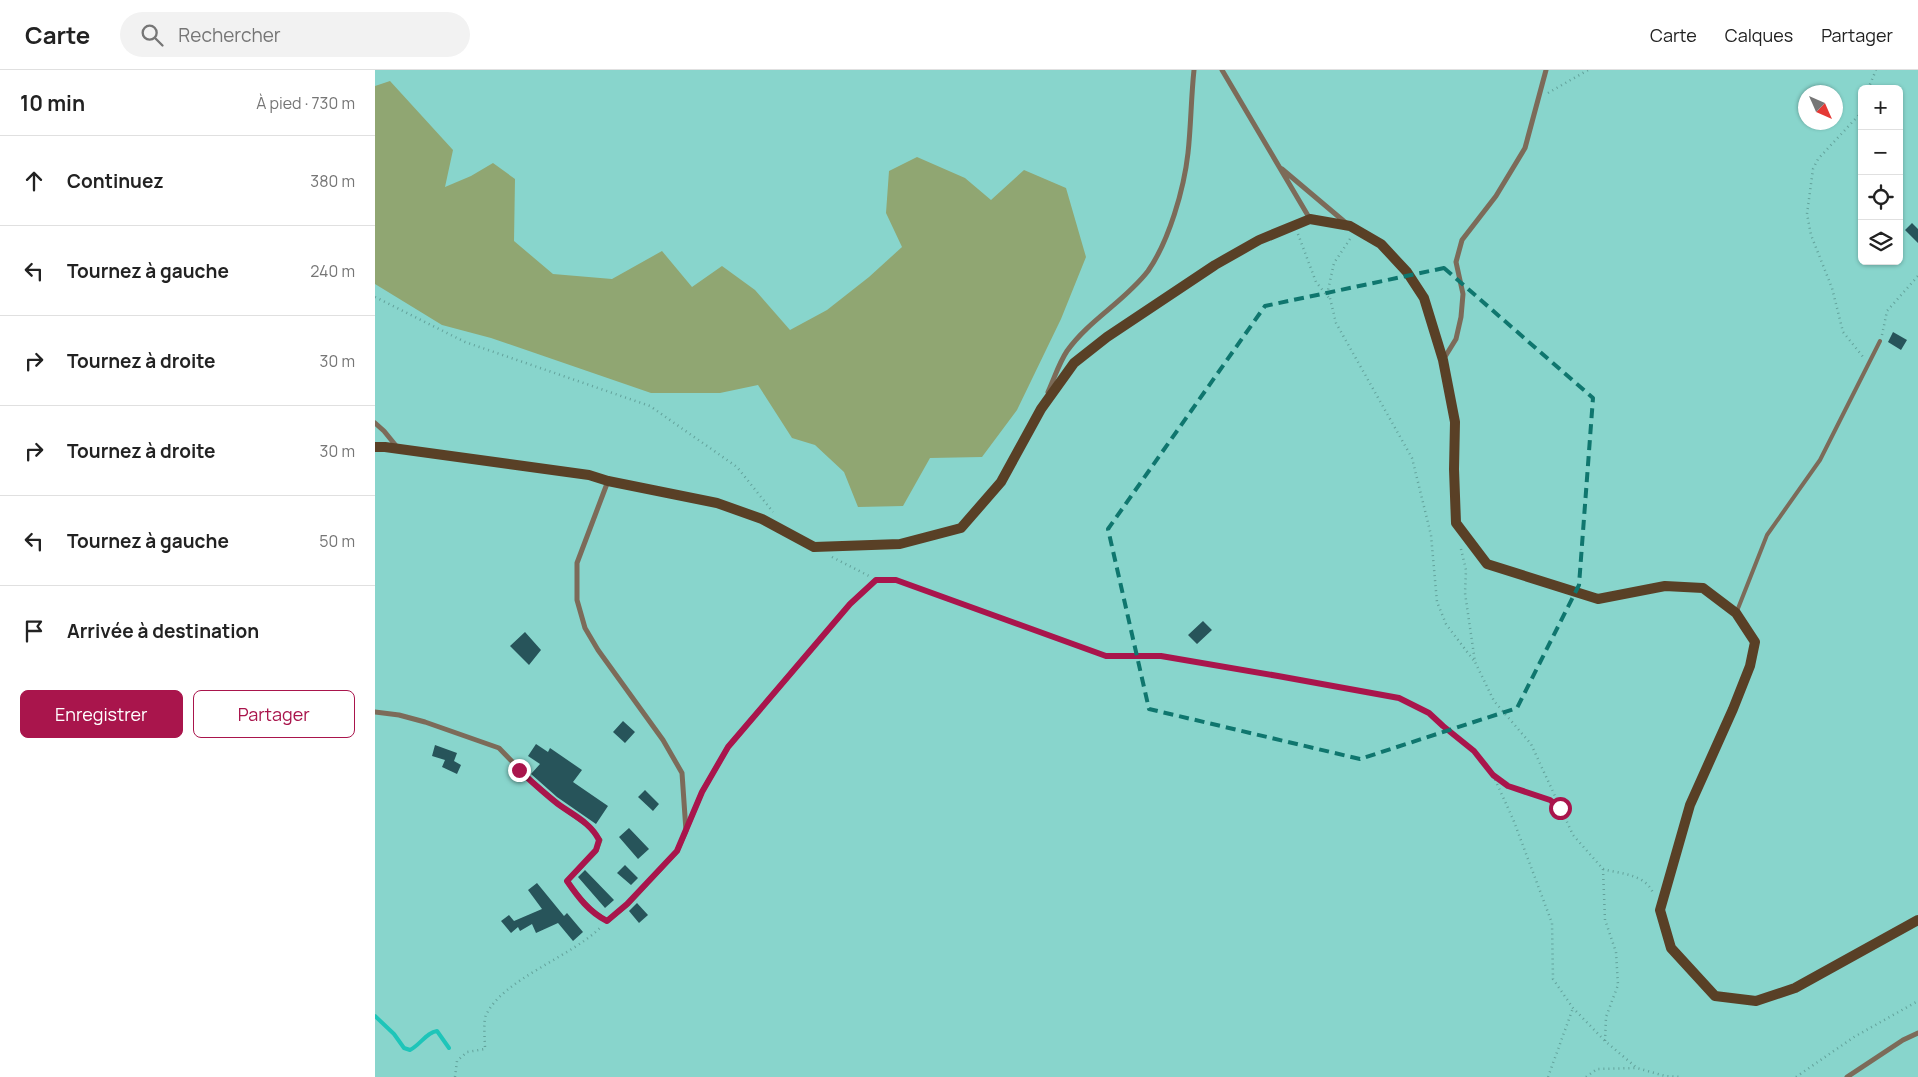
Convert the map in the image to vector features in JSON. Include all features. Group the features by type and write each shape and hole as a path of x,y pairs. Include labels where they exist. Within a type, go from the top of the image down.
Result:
{"street":[{"path":"375,447 398,448 589,475 608,481 717,503 762,519 814,546 900,544 961,528 1001,482 1041,409 1067,352 1085,331 1123,299 1148,270 1166,238 1175,215 1188,155 1194,70"},
{"path":"1222,70 1310,220"},
{"path":"1443,360 1456,339 1461,317 1463,294 1456,262 1462,240 1496,196 1525,148 1546,70"},
{"path":"1278,165 1350,226 1381,244 1407,272 1423,298 1443,360 1455,422 1456,523 1487,564 1598,599 1665,586 1703,588 1736,613 1755,642 1750,666 1691,805 1660,910 1671,948 1715,996 1756,1001 1795,988 1918,920"},
{"path":"1041,409 1074,363 1107,337 1215,265 1259,240 1310,220 1350,226"},
{"path":"375,423 398,448"},
{"path":"608,481 577,563 577,600 585,628 598,650 663,740 682,773 686,831"},
{"path":"375,712 399,714 451,730 499,748 532,782 558,804 589,826 596,833 599,840 596,850 567,881 596,916 607,921 627,904 677,851 702,792 728,747 850,604 876,580"},
{"path":"1847,1077 1903,1040 1918,1033"}],"lane":[{"path":"1736,613 1767,535 1820,460 1870,365 1880,341"}],"path":[{"path":"1539,99 1588,70"},
{"path":"1870,85 1876,70"},
{"path":"1858,116 1818,159 1813,169 1807,214 1811,235 1832,288 1843,332 1870,365"},
{"path":"1294,226 1316,282 1330,300"},
{"path":"1350,226 1353,235 1334,263 1329,290 1330,300 1336,323 1412,458 1431,535 1437,602 1446,624 1475,662 1494,701 1531,744 1573,835 1603,869 1642,879 1650,886 1660,910"},
{"path":"1880,341 1887,311 1918,276"},
{"path":"375,297 465,342 650,406 737,467 789,533"},
{"path":"1459,543 1466,570 1465,593 1475,662"},
{"path":"831,557 876,580 896,580 1106,656 1161,656 1278,676 1399,698 1429,713 1474,751 1493,775 1513,819 1552,923 1553,979 1573,1008 1605,1041 1637,1068"},
{"path":"1493,775 1508,786 1550,800 1560,808"},
{"path":"1603,869 1605,920 1616,952 1618,986 1606,1017 1605,1041"},
{"path":"455,1077 457,1061 467,1052 485,1049 486,1016 506,990 559,958 595,933 607,921"},
{"path":"1795,1077 1854,1037 1918,1001"},
{"path":"1548,1077 1573,1008"},
{"path":"1586,1077 1597,1069 1637,1068 1666,1076 1681,1077"}],"highlighted area":[{"path":"1444,268 1593,398 1579,585 1517,708 1360,759 1149,709 1108,529 1265,306"}],"green space":[{"path":"390,81 453,150 445,187 471,176 493,163 515,179 514,241 553,274 612,279 662,251 692,287 722,266 755,290 790,330 827,310 869,277 902,247 886,213 889,171 917,157 965,178 991,200 1024,170 1066,188 1086,257 1061,319 1017,410 982,457 930,458 903,506 858,507 844,472 815,445 792,438 758,385 720,393 651,393 491,338 442,325 375,284 375,86"}],"building":[{"path":"1912,223 1918,229 1918,243 1905,230"},
{"path":"1893,332 1907,340 1901,350 1888,342"},
{"path":"1203,621 1212,630 1197,644 1188,635"},
{"path":"525,632 541,650 529,665 510,646"},
{"path":"623,721 635,732 625,743 613,732"},
{"path":"536,744 548,752 550,748 582,770 573,782 608,806 596,824 557,797 531,774 540,764 528,756"},
{"path":"435,745 457,753 454,761 461,765 457,774 442,767 445,760 432,756"},
{"path":"645,790 659,804 653,811 638,797"},
{"path":"629,828 649,849 638,859 619,837"},
{"path":"625,865 638,878 631,885 617,873"},
{"path":"585,870 614,900 605,908 578,877"},
{"path":"537,883 564,916 567,913 583,932 573,941 558,923 536,933 532,924 520,931 518,927 511,933 501,921 509,915 514,921 542,909 528,890"},
{"path":"637,903 648,915 639,923 629,911"}],"waterway":[{"path":"375,1016 394,1034 404,1048 410,1050 430,1034 437,1031 449,1048"}],"route":[{"path":"519,770 558,804 596,833 599,840 596,850 567,881 596,916 607,921 648,883 677,851 702,792 728,747 850,604 876,580 896,580 1106,656 1161,656 1399,698 1429,713 1474,751 1493,775 1508,786 1550,800 1560,808"}]}
